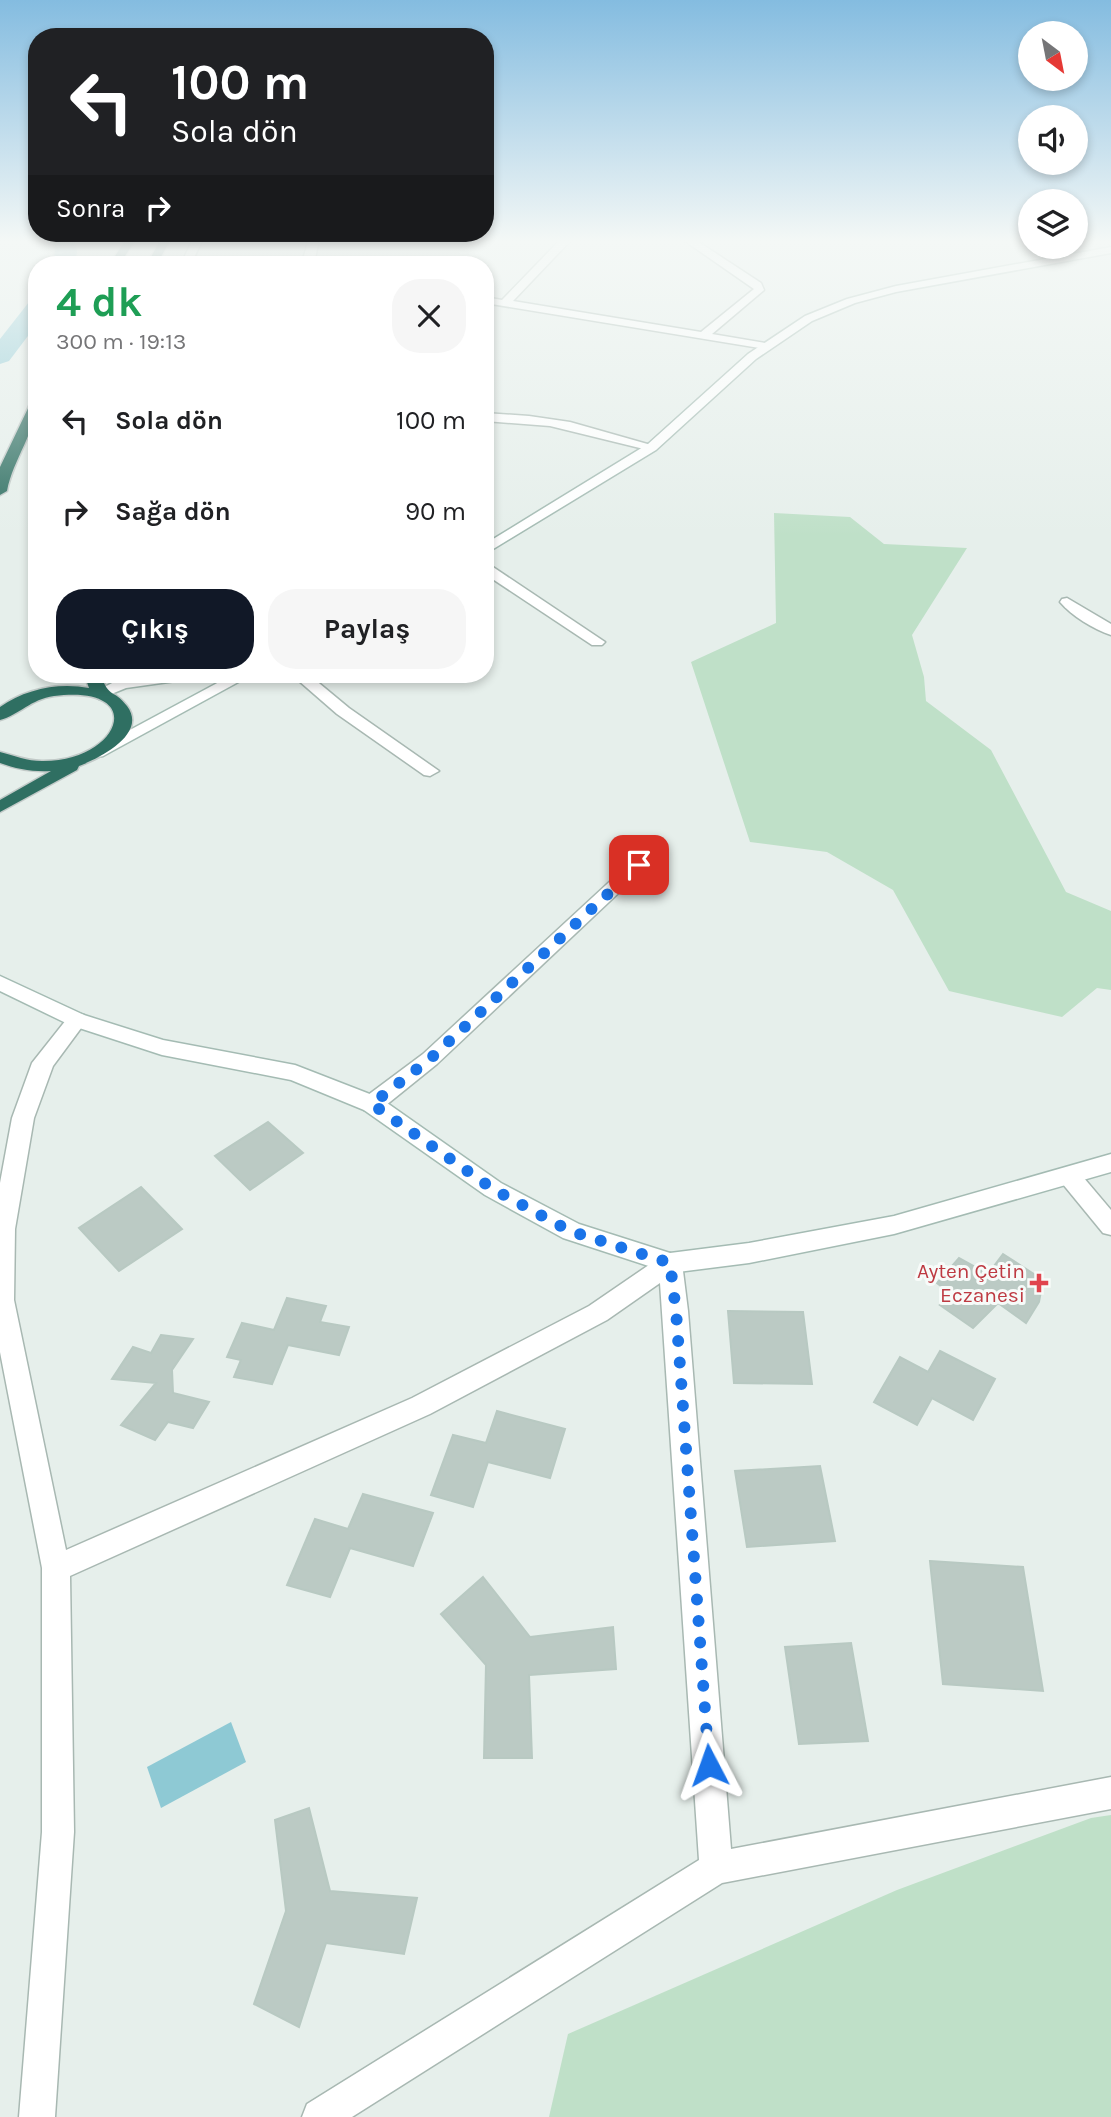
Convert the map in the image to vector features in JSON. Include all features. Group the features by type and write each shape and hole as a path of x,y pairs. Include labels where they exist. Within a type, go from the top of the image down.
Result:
{"highway":[{"path":"0,491 4,472 28,421"},
{"path":"95,683 99,694"},
{"path":"0,715 17,703 41,694 77,691 99,694 113,701 121,708 123,725 107,746 0,807"},
{"path":"0,757 20,764 46,766 89,756"}],"street":[{"path":"714,338 765,346"},
{"path":"494,544 674,431 765,346 778,338"},
{"path":"494,417 519,417 573,424 652,447"},
{"path":"494,575 597,642"},
{"path":"1066,602 1111,630"},
{"path":"99,694 129,683"},
{"path":"89,756 228,683"},
{"path":"310,683 352,718 430,771"},
{"path":"372,1104 430,1059 639,865"},
{"path":"0,983 77,1020 162,1047 295,1073 372,1104 493,1189 570,1231 670,1263 749,1253 894,1225 1070,1177 1111,1163"},
{"path":"37,2117 58,1832 56,1568 2,1300 3,1229 27,1107 43,1063 77,1020"},
{"path":"1070,1177 1111,1226"},
{"path":"56,1568 421,1406 598,1313 670,1263"},
{"path":"670,1263 681,1379 716,1868"},
{"path":"320,2117 716,1868 1111,1793"}],"green space":[{"path":"774,513 850,517 884,544 967,548 912,635 924,677 926,701 991,750 1066,892 1111,911 1111,990 1097,988 1062,1017 949,991 893,890 827,852 750,842 691,662 776,623"},
{"path":"1111,1815 1111,2117 549,2117 568,2034 897,1890 1091,1818"}],"water":[{"path":"231,1722 246,1762 161,1808 147,1767"}],"building":[{"path":"268,1122 303,1153 250,1190 215,1156"},
{"path":"141,1187 182,1229 119,1271 79,1228"},
{"path":"1003,1254 1043,1280 1039,1302 1026,1323 998,1303 973,1328 940,1305 954,1296 937,1283 959,1258 988,1274"},
{"path":"287,1298 326,1306 320,1322 349,1327 339,1355 288,1345 272,1384 234,1377 241,1360 227,1357 242,1323 274,1330"},
{"path":"728,1311 803,1312 812,1384 734,1383"},
{"path":"161,1335 193,1339 172,1370 173,1393 209,1402 193,1428 168,1422 155,1440 121,1425 156,1383 112,1379 133,1347 151,1353"},
{"path":"940,1351 995,1379 973,1420 932,1398 917,1425 874,1402 900,1357 928,1372"},
{"path":"497,1411 565,1429 550,1478 488,1462 473,1507 431,1495 453,1435 486,1443"},
{"path":"820,1466 835,1541 747,1547 735,1471"},
{"path":"363,1494 433,1513 413,1566 350,1548 330,1597 287,1585 315,1519 348,1529"},
{"path":"930,1561 1023,1567 1043,1691 943,1684"},
{"path":"483,1577 530,1637 613,1627 616,1669 529,1675 532,1758 484,1758 486,1665 441,1614"},
{"path":"851,1643 868,1741 799,1744 785,1647"},
{"path":"309,1808 330,1891 417,1898 404,1954 326,1943 299,2027 254,2004 286,1911 275,1820"}],"waterway":[{"path":"0,356 14,338"}],"place":[{"name":"Ayten Çetin Eczanesi","path":"1039,1283"}],"route":[{"path":"639,865 430,1059 372,1104 493,1189 570,1231 670,1263 676,1311 709,1765"}]}
